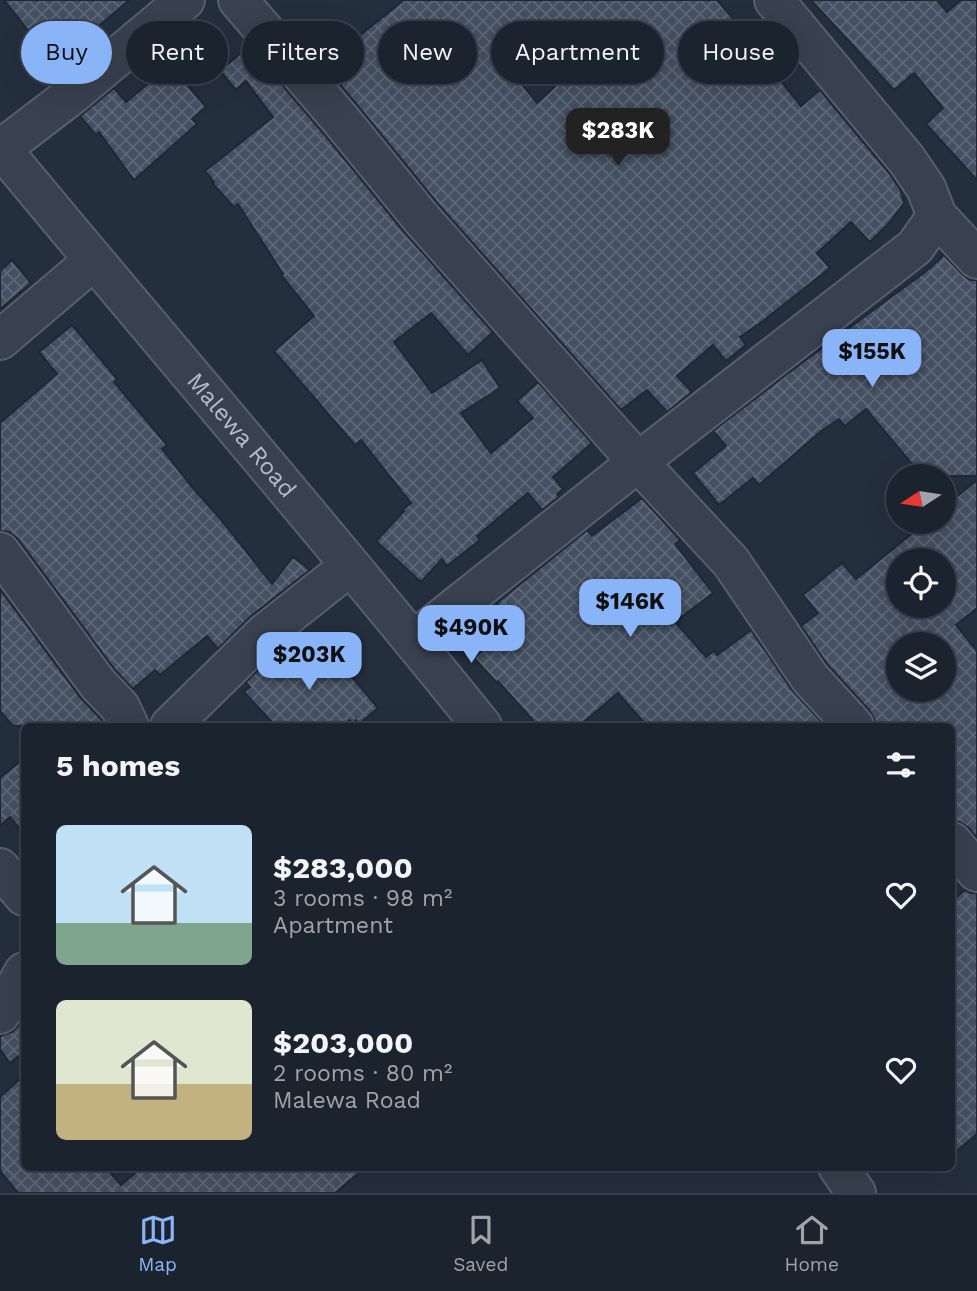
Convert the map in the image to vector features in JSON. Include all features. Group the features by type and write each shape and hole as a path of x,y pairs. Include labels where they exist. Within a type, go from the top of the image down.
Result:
{"street":[{"path":"0,148 73,94 185,0"},
{"path":"238,0 421,218 731,562 810,678 850,723"},
{"path":"774,0 907,160 926,188 937,216 977,259"},
{"name":"Malewa Road","path":"0,148 480,723"},
{"path":"413,641 915,247 937,216"},
{"path":"0,340 93,261"},
{"path":"0,552 98,684 120,707 128,723"},
{"path":"173,723 264,634 349,566"},
{"path":"955,846 977,872"},
{"path":"0,868 21,892"},
{"path":"0,1014 21,977"},
{"path":"841,1171 856,1193"}],"building":[{"path":"4,0 129,0 105,21 21,21"},
{"path":"404,0 717,0 735,21 678,21 678,84 783,84 801,106 820,90 889,173 900,189 904,203 870,242 851,222 817,253 830,268 740,337 746,345 726,361 713,345 677,376 692,392 667,412 647,390 621,410 438,204 339,84 364,84 364,32"},
{"path":"811,0 937,0 947,12 961,0 977,0 977,180 926,124 943,108 914,73 894,90"},
{"path":"242,52 243,84 236,90 228,80 228,64"},
{"path":"147,84 186,84 206,107 192,119 197,124 134,180 99,132 96,135 80,116 114,88 126,102"},
{"path":"248,84 281,84 405,233 493,332 468,355 431,313 394,342 432,393 482,360 500,388 461,413 491,453 533,418 517,401 538,382 592,443 553,477 563,489 557,494 559,497 542,510 528,493 477,536 480,540 447,566 442,559 421,582 376,541 411,503 361,440 355,445 274,351 314,316 281,275 283,274 238,204 234,207 205,171 273,117"},
{"path":"944,255 962,274 970,280 977,280 977,476 956,476 956,464 912,464 866,409 845,426 839,419 759,485 753,478 719,505 693,473 726,446 713,431"},
{"path":"12,260 31,283 0,309 0,271"},
{"path":"72,325 117,379 114,382 167,445 162,449 272,584 293,557 310,570 250,617 218,649 207,636 160,675 155,670 133,689 115,670 18,539 9,532 0,531 0,423 57,374 39,352"},
{"path":"977,480 977,608 956,625 977,651 977,838 969,828 955,821 955,723 875,723 870,711 827,664 801,626 818,613 803,595 842,563 856,579 886,555 886,618 956,618 956,548 894,548 911,534 956,534 956,497"},
{"path":"642,498 680,540 675,544 713,593 675,622 706,657 714,651 717,655 751,630 792,690 822,723 644,723 618,693 583,723 535,723 474,658 513,623 497,603 587,530 592,536"},
{"path":"0,589 80,697 104,723 21,723 21,726 13,726 0,711"},
{"path":"321,640 378,708 360,723 356,720 352,723 350,720 346,723 273,723 244,692 250,687 246,682 273,655 287,670"},
{"path":"21,760 21,830 10,817 0,826 0,778"},
{"path":"965,890 977,893 977,1134 955,1152 955,898"},
{"path":"21,1021 21,1054 10,1063 0,1049 0,1036 12,1032"},
{"path":"21,1078 21,1171 109,1171 121,1185 137,1171 361,1171 335,1193 18,1193 0,1171 0,1097"}]}
